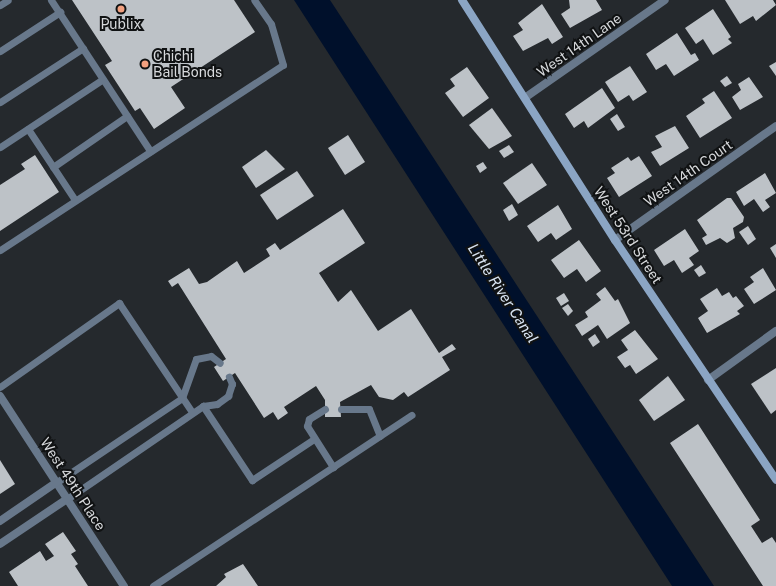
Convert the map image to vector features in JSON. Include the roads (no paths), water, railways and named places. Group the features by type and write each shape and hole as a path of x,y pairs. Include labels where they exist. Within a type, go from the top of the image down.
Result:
{"street":[{"name":"West 53rd Street","path":"462,0 526,97 615,240 776,480"},
{"name":"West 14th Lane","path":"526,97 665,0"},
{"name":"West 14th Court","path":"615,240 776,126"},
{"path":"708,380 776,332"},
{"name":"West 49th Place","path":"0,396 124,586"},
{"path":"0,521 57,482"},
{"path":"0,544 67,499"}],"lane":[{"path":"0,5 8,0"},
{"path":"52,0 150,151"},
{"path":"0,250 282,65 271,24 254,0"},
{"path":"0,51 60,12"},
{"path":"0,102 83,48"},
{"path":"0,147 103,79"},
{"path":"53,167 127,116"},
{"path":"28,129 75,200"},
{"path":"0,387 119,303 192,412"},
{"path":"57,482 182,398 196,359 211,356 220,363"},
{"path":"67,499 192,412 203,406 218,404 228,396 232,384 229,377"},
{"path":"203,406 252,480 314,439"},
{"path":"325,409 307,421 314,439 332,467"},
{"path":"341,409 369,409 380,436"},
{"path":"153,586 411,415"}],"water":[{"name":"Little River Canal","path":"294,0 330,0 714,586 672,586"}],"place":[{"name":"Publix","path":"121,9"},
{"name":"Chichi Bail Bonds","path":"145,64"}]}
